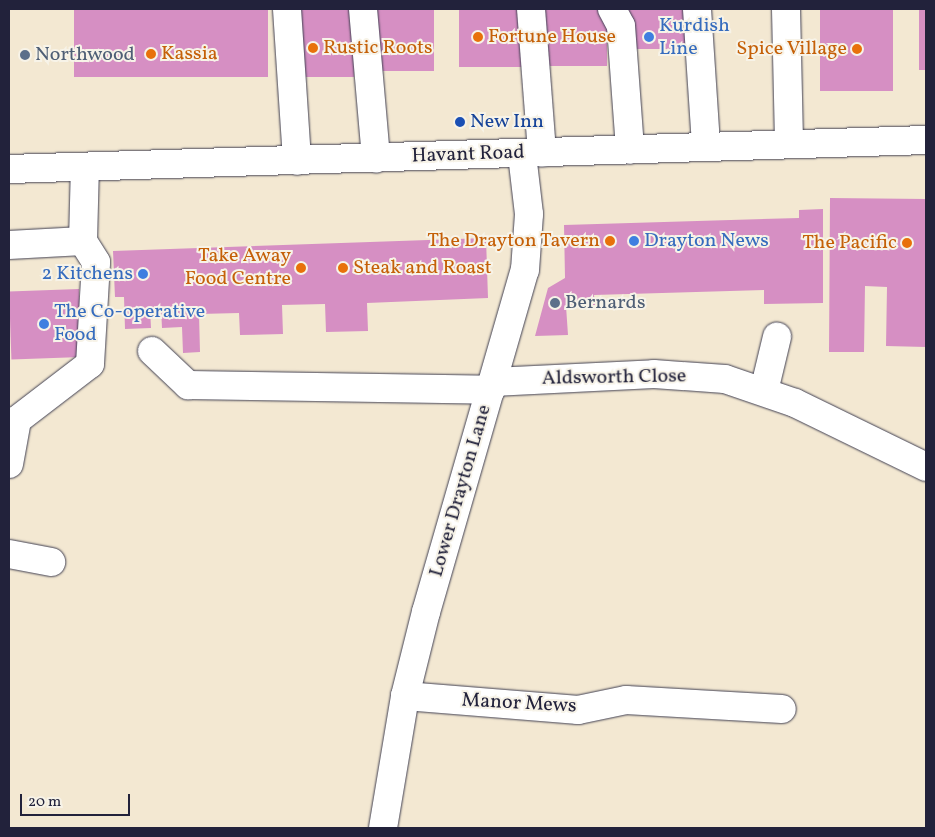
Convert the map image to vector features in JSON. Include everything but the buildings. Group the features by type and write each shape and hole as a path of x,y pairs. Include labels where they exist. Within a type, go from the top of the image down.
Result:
{"street":[{"path":"287,9 297,161"},
{"path":"363,9 376,158"},
{"name":"Lower Drayton Lane","path":"383,828 405,696 426,612 525,270 532,154 531,9"},
{"path":"612,9 621,26 630,150"},
{"path":"697,9 706,146"},
{"path":"786,9 789,142"},
{"name":"Havant Road","path":"9,169 532,154 789,142 926,140"},
{"path":"9,464 16,420 90,364 96,262 83,241 85,167"},
{"path":"9,245 83,241"},
{"path":"764,390 777,337"},
{"name":"Aldsworth Close","path":"152,351 188,384 492,386 654,374 725,379 764,390 926,467"},
{"path":"9,554 50,562"},
{"name":"Manor Mews","path":"405,696 578,710 626,700 782,709"}],"place":[{"name":"Fortune House","path":"478,37"},
{"name":"Kurdish Line","path":"649,37"},
{"name":"Rustic Roots","path":"313,48"},
{"name":"Spice Village","path":"857,49"},
{"name":"Kassia","path":"151,54"},
{"name":"Northwood","path":"25,55"},
{"name":"New Inn","path":"460,122"},
{"name":"The Drayton Tavern","path":"610,241"},
{"name":"Drayton News","path":"634,241"},
{"name":"The Pacific","path":"907,243"},
{"name":"Take Away Food Centre","path":"301,268"},
{"name":"Steak and Roast","path":"343,268"},
{"name":"2 Kitchens","path":"143,274"},
{"name":"Bernards","path":"555,303"},
{"name":"The Co-operative Food","path":"44,324"}]}
